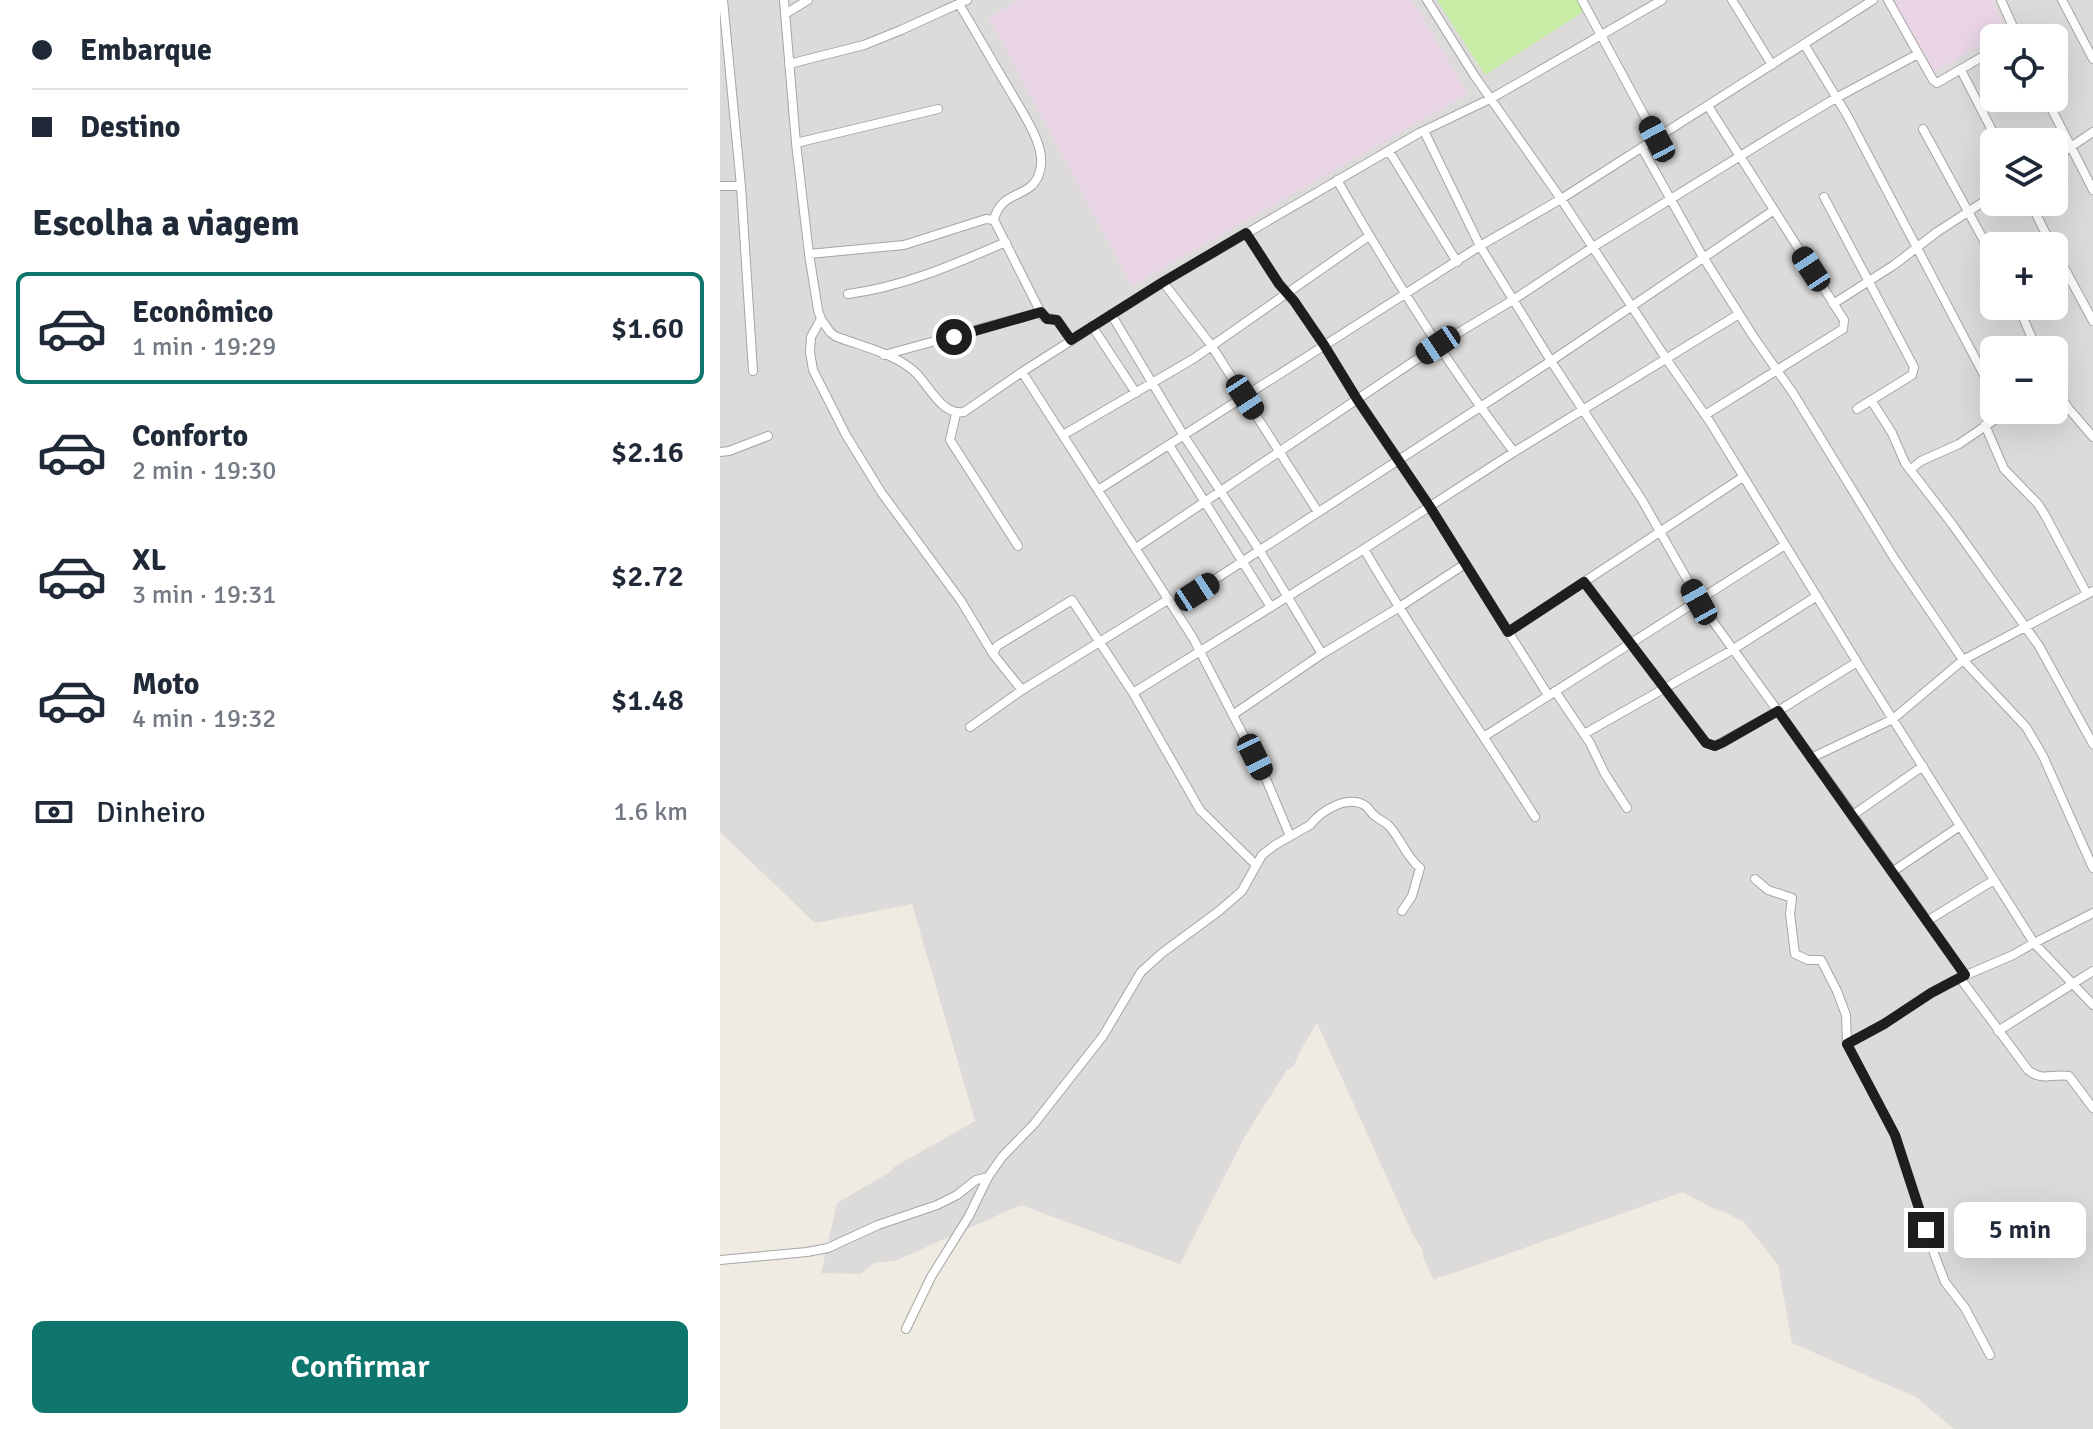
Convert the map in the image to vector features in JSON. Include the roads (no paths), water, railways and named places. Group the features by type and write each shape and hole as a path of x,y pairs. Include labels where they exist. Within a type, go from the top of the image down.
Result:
{"street":[{"path":"784,0 796,143 809,254 821,319 835,336 899,361 915,372 948,410 956,414 964,412 1111,314 1246,233 1424,131 1492,98 1662,0"},
{"path":"785,14 808,0"},
{"path":"1427,0 1474,75 1705,415 2034,943 2093,1005"},
{"path":"1582,0 1657,139"},
{"path":"1732,0 1772,65"},
{"path":"1098,490 1873,0"},
{"path":"1888,0 1937,83 1980,58"},
{"path":"2001,0 2011,24"},
{"path":"2062,0 2093,59"},
{"path":"789,64 864,45 963,2 1041,152 1036,181 1028,189 1001,203 994,220"},
{"path":"722,4 741,186 753,371"},
{"path":"1804,44 1980,368"},
{"path":"1136,548 1438,345 1593,247 1836,98 1918,54"},
{"path":"1961,70 1991,128"},
{"path":"1705,415 1843,329 1844,320 1708,106"},
{"path":"796,143 938,109"},
{"path":"2053,112 2093,190"},
{"path":"1923,129 1980,235"},
{"path":"1424,131 1480,246 1642,500 1699,602 1927,921 1998,1031 2035,1075 2041,1078 2069,1076 2093,1108"},
{"path":"2068,149 2093,132"},
{"path":"1642,148 1703,257 1793,393 1894,558 1963,660 2026,727 2043,756 2093,868"},
{"path":"1389,151 1457,262"},
{"path":"1337,180 1438,345 1514,452"},
{"path":"720,186 741,186"},
{"path":"1824,197 1915,372 1857,409"},
{"path":"1833,304 1980,204"},
{"path":"970,727 1098,641 1172,603 1260,551 1551,361 1774,210"},
{"path":"809,254 897,246 986,219 994,220"},
{"path":"994,220 1041,312 1047,319 1057,320 1071,340"},
{"path":"1246,233 1324,345 1508,632 1584,734 1627,808"},
{"path":"1063,435 1193,359 1369,236"},
{"path":"848,294 868,292 928,274 1006,242"},
{"path":"2068,275 2093,321"},
{"path":"1163,282 1211,345 1318,512"},
{"path":"884,355 1041,312"},
{"path":"1111,314 1322,654"},
{"path":"1133,693 1739,314"},
{"path":"821,319 811,337 813,370 846,435 881,492 958,597 993,654 1022,690"},
{"path":"1092,326 1136,393"},
{"path":"1022,372 1200,650 1266,779 1290,836"},
{"path":"1871,400 1910,470 2039,646 2093,744"},
{"path":"2068,408 2093,437"},
{"path":"956,414 950,440 1018,546"},
{"path":"1811,758 1893,719 1963,660 2090,593 2038,504 2004,469 1985,425 1959,444 1921,461 1910,470"},
{"path":"720,452 768,436"},
{"path":"1169,445 1271,607"},
{"path":"1508,632 1743,477"},
{"path":"1485,736 1785,545"},
{"path":"1364,549 1398,608 1485,736 1535,817"},
{"path":"1234,714 1465,564"},
{"path":"1584,582 1706,743 1715,746 1857,662"},
{"path":"1584,734 1732,650 1817,596"},
{"path":"993,654 997,646 1072,600 1133,693 1200,810 1256,865"},
{"path":"1853,815 1923,766"},
{"path":"906,1329 931,1277 1002,1157 1034,1124 1103,1036 1141,972 1242,891 1262,855 1334,806 1347,801 1365,805 1389,826 1409,858 1420,868 1412,896 1402,911"},
{"path":"1892,872 1960,826"},
{"path":"1755,879 1768,890 1792,898 1790,914 1795,954 1808,960 1821,960 1837,991 1846,1015 1847,1044 1899,1144 1945,1282 1965,1308 1990,1355"},
{"path":"1927,921 1994,880"},
{"path":"1847,1044 1931,993 2093,913"},
{"path":"1998,1031 2093,971"},
{"path":"720,1260 828,1248 878,1225 937,1205 976,1180 988,1177"}]}
